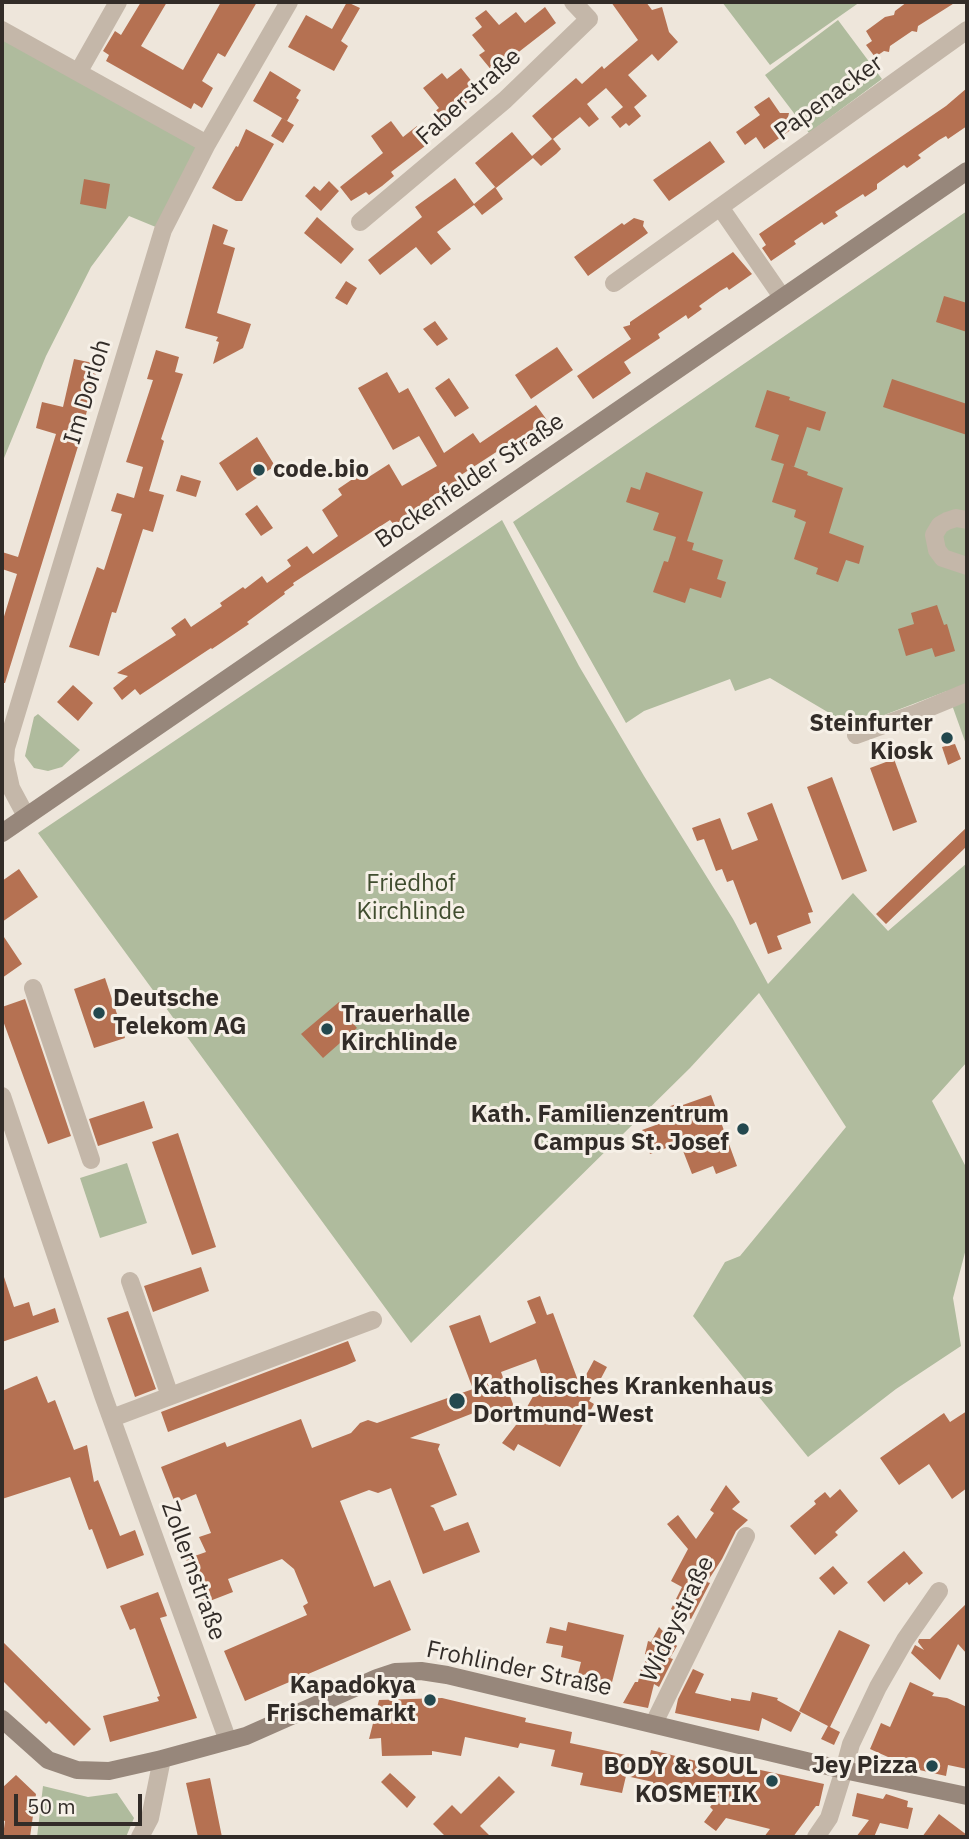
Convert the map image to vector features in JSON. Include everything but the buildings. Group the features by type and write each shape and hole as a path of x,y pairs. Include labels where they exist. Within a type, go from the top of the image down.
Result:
{"main road":[{"name":"Bockenfelder Straße","path":"2,833 967,171"},
{"name":"Frohlinder Straße","path":"2,1719 48,1760 77,1770 109,1771 229,1741 270,1727 377,1678 412,1671 447,1675 844,1770 967,1796"}],"street":[{"path":"79,71 118,2"},
{"name":"Im Dorloh","path":"26,816 11,788 5,761 9,734 163,230 207,144 289,2"},
{"name":"Faberstraße","path":"360,222 505,100 589,19 573,2"},
{"path":"2,30 207,144"},
{"name":"Papenacker","path":"614,283 967,30"},
{"path":"720,207 782,297"},
{"path":"967,520 956,517 947,521 940,525 934,535 937,550 943,558 967,566"},
{"path":"856,735 967,692"},
{"path":"33,988 91,1160"},
{"name":"Zollernstraße","path":"2,1096 111,1418 229,1741"},
{"path":"130,1281 170,1396"},
{"path":"111,1418 373,1320"},
{"name":"Wideystraße","path":"654,1723 746,1536"},
{"path":"816,1837 829,1818 851,1744 878,1688 905,1640 939,1591"},
{"path":"140,1837 150,1818 162,1759"}],"green space":[{"path":"722,2 860,2 770,65"},
{"path":"838,20 882,79 809,133 765,75"},
{"path":"2,30 207,144 163,230 129,216 91,267 46,356 2,463"},
{"path":"967,211 967,747 947,691 853,727 770,678 735,691 730,679 644,711 626,723 513,522"},
{"name":"Friedhof Kirchlinde","path":"502,520 579,666 733,919 768,984 853,893 888,931 967,863 967,1062 932,1101 967,1169 967,1245 953,1298 961,1346 896,1389 808,1457 693,1316 725,1262 740,1256 846,1127 759,993 690,1068 411,1343 38,833"},
{"path":"38,714 80,750 62,767 48,771 34,768 25,756 34,717"},
{"path":"127,1163 147,1223 100,1238 80,1178"},
{"path":"43,1786 88,1797 117,1793 134,1818 126,1837 37,1837"}],"place":[{"name":"code.bio","path":"259,470"},
{"name":"Steinfurter Kiosk","path":"947,738"},
{"name":"Deutsche Telekom AG","path":"99,1013"},
{"name":"Trauerhalle Kirchlinde","path":"327,1029"},
{"name":"Kath. Familienzentrum Campus St. Josef","path":"743,1129"},
{"name":"Katholisches Krankenhaus Dortmund-West","path":"457,1401"},
{"name":"Kapadokya Frischemarkt","path":"430,1700"},
{"name":"Jey Pizza","path":"932,1766"},
{"name":"BODY & SOUL KOSMETIK","path":"772,1781"}]}
